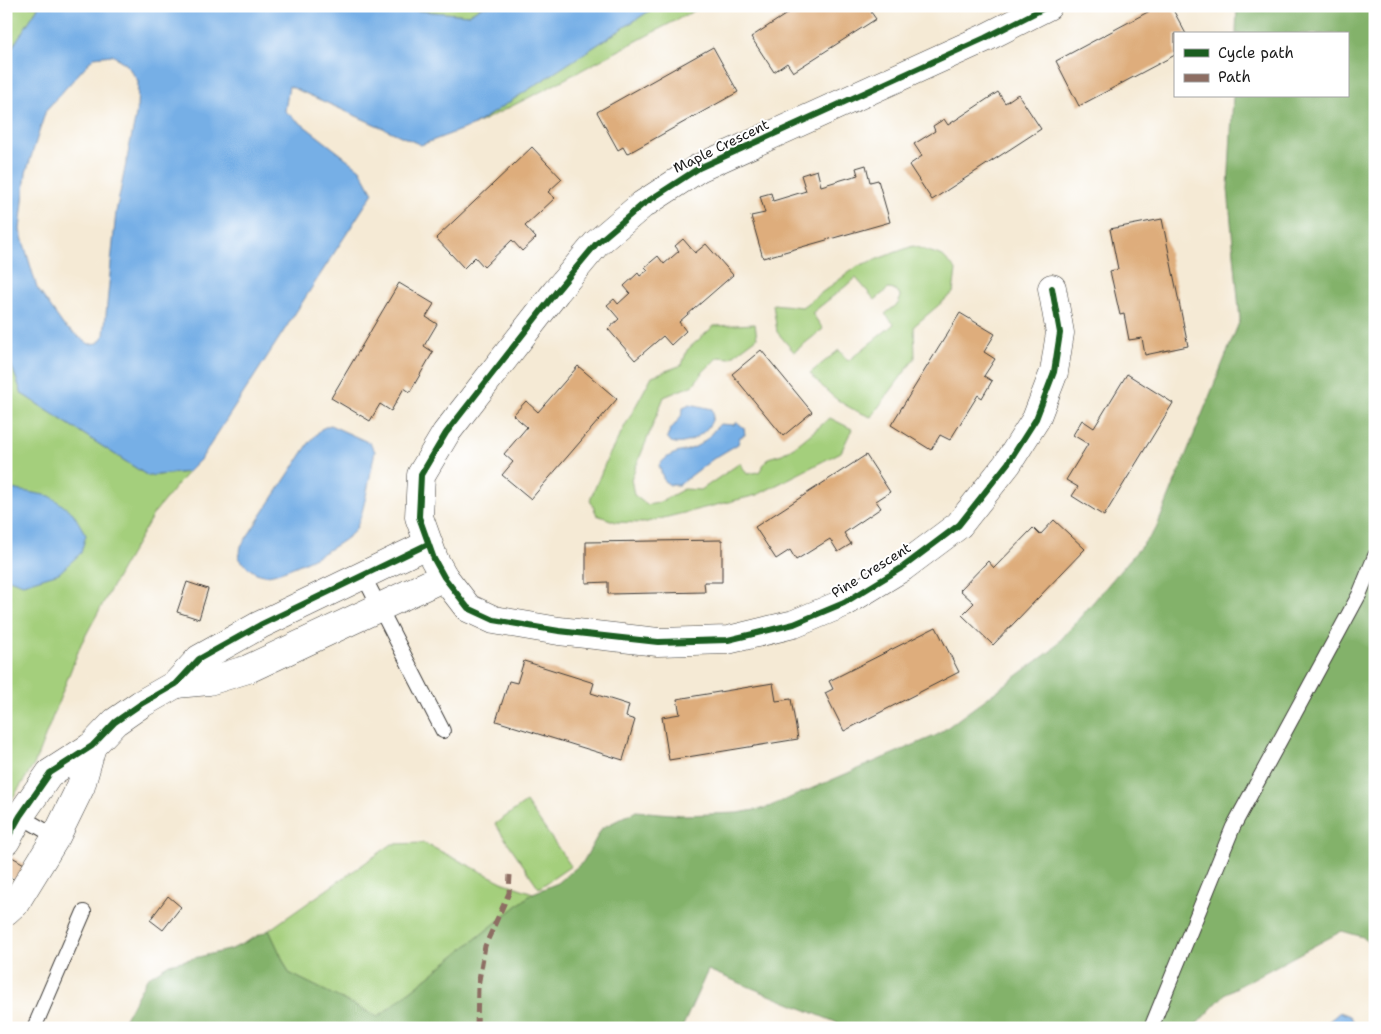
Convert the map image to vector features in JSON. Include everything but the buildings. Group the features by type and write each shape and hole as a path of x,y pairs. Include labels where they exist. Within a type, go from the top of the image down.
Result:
{"street":[{"name":"Maple Crescent","path":"435,560 419,517 421,475 446,433 596,244 642,205 699,168 985,38 1048,6"},
{"name":"Pine Crescent","path":"435,560 468,608 494,620 559,631 658,642 728,640 794,624 844,603 903,567 959,525 1008,463 1036,418 1054,372 1060,333 1052,288"},
{"path":"6,841 20,816 50,773 92,746 115,722 141,704 176,684 199,659 260,625 363,575 435,560"},
{"path":"176,684 210,681 248,669 380,607 435,560"},
{"path":"6,911 16,902 56,837 81,786 92,746"}],"lane":[{"path":"1151,1028 1234,827 1359,595 1375,556"},
{"path":"363,575 443,731"},
{"path":"20,816 56,837"},
{"path":"34,1028 84,912"}],"green space":[{"path":"6,6 39,6 6,57"},
{"path":"364,6 483,6 468,15"},
{"path":"657,6 703,6 474,125"},
{"path":"1237,6 1375,6 1375,951 1363,937 1342,931 1226,993 1193,1028 850,1028 708,970 682,1028 120,1028 147,978 169,964 232,949 269,930 289,973 378,1017 533,893 558,883 583,862 602,828 636,811 683,815 738,813 766,808 937,735 1052,650 1156,529 1240,320 1228,189 1233,98 1348,98 1348,32 1236,32"},
{"path":"913,246 943,256 956,270 953,293 914,326 915,358 871,417 837,400 810,373 839,350 848,361 894,324 885,314 899,303 900,295 896,290 888,289 875,300 856,278 812,313 823,329 794,352 777,332 773,304 802,307 858,266"},
{"path":"755,324 757,338 730,358 718,357 693,385 664,397 631,479 634,495 647,505 658,503 684,489 701,490 740,463 747,474 759,472 768,458 782,454 797,445 830,418 852,429 841,452 757,495 643,523 616,522 597,515 590,500 607,459 652,376 682,365 687,350 714,326"},
{"path":"6,351 22,394 148,476 188,472 154,513 81,644 34,765 6,808"},
{"path":"526,802 571,866 539,888 495,824"},
{"path":"424,843 502,882 533,893 378,1017 289,973 269,930 392,844"}],"water":[{"path":"39,6 364,6 468,15 483,6 657,6 474,125 421,145 289,86 285,111 360,169 373,193 201,459 188,472 148,476 22,394 6,351 6,57","holes":["112,55 126,64 138,81 137,110 116,212 104,335 98,343 89,344 64,326 37,288 20,230 26,173 46,110 94,57"]},
{"path":"690,404 712,409 712,421 705,431 694,439 681,443 671,442 667,437 669,433 681,415 683,407"},
{"path":"737,422 744,428 745,435 740,437 738,444 713,459 679,485 670,485 664,481 659,465 664,460 673,454 701,444 720,424 734,425"},
{"path":"330,425 370,443 375,451 364,504 355,530 326,551 284,571 264,575 256,573 239,558 241,546 309,443 321,429"},
{"path":"6,488 50,496 73,513 86,535 81,553 59,573 23,584 6,578"},
{"path":"1340,1012 1350,1016 1358,1028 1327,1028 1328,1022"}],"marked path":[{"path":"477,1028 478,986 485,946 509,893 510,875"}],"cycle path":[{"path":"1048,6 985,38 699,168 642,205 596,244 446,433 421,475 419,517 434,559 444,577 468,608 494,620 559,631 658,642 728,640 794,624 844,603 903,567 959,525 1008,463 1036,419 1054,372 1060,333 1052,288"},
{"path":"6,841 20,816 50,773 92,746 115,722 141,704 176,684 199,659 260,625 428,544"}]}
